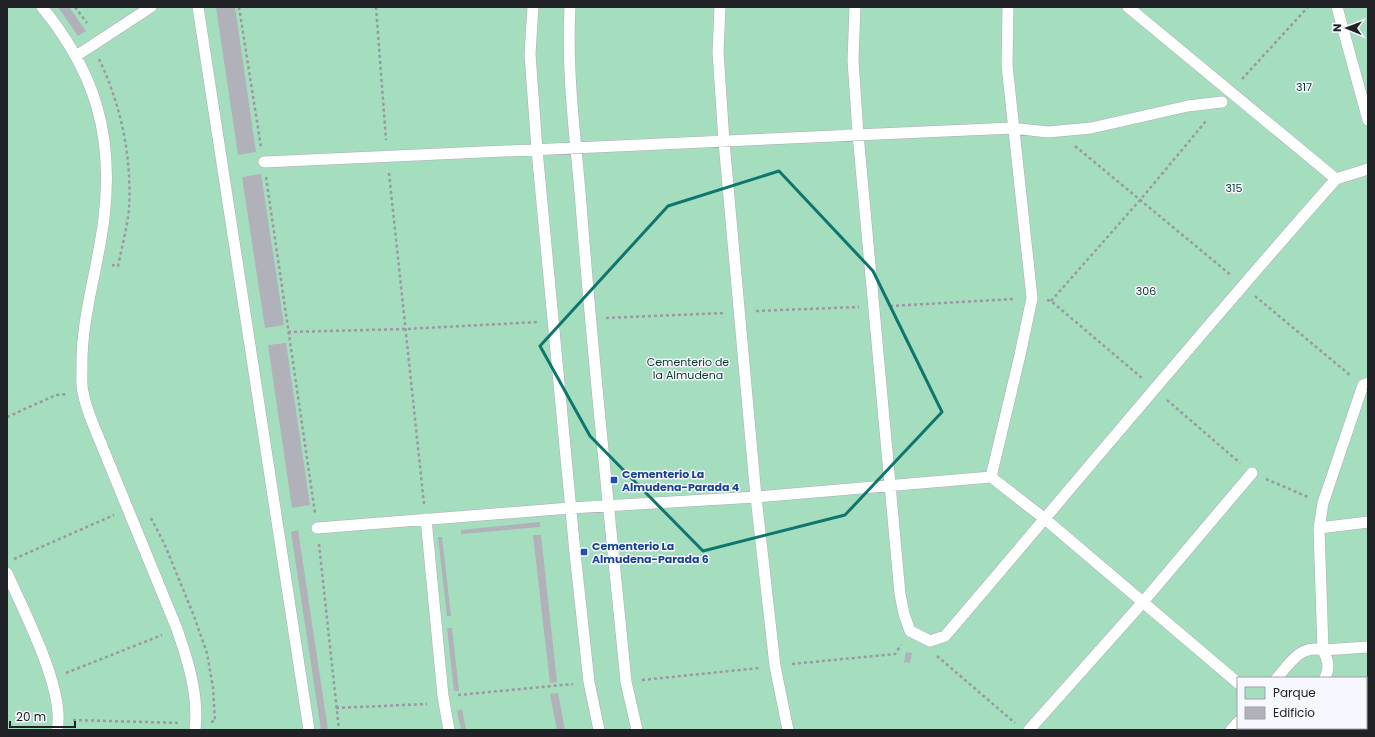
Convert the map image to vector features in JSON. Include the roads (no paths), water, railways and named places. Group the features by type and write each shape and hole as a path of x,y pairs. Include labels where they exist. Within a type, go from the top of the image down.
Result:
{"lane":[{"path":"42,7 76,56 91,87 102,123 108,168 104,219 81,348 82,392 127,510 177,629 196,697 195,727"},
{"path":"76,56 151,7"},
{"path":"198,7 309,730"},
{"path":"533,7 530,54 552,321 570,508 590,687 599,730"},
{"path":"570,7 568,45 570,93 577,149 590,319 626,682 637,730"},
{"path":"720,7 718,52 724,142 741,312 756,497 775,666 788,730"},
{"path":"854,7 853,60 858,134 900,594 904,614 910,631 930,641 945,636 1156,390 1242,285 1336,179 1368,170"},
{"path":"991,477 1032,298 1012,128 1007,65 1008,7"},
{"path":"1128,7 1336,179"},
{"path":"1337,7 1368,120"},
{"path":"264,162 577,149 858,134 1012,128 1048,132 1091,128 1188,106 1222,102"},
{"path":"1325,677 1328,663 1323,650 1319,528 1323,503 1365,384"},
{"path":"1028,730 1143,602 1252,473"},
{"path":"317,528 570,508 756,497 991,477 1045,519 1237,682"},
{"path":"426,519 444,703 449,730"},
{"path":"1319,528 1368,522"},
{"path":"7,573 52,679 58,701 58,725"},
{"path":"1278,677 1299,653 1312,648 1323,650 1368,647"}],"place":[{"name":"Cementerio La Almudena-Parada 4","path":"614,480"},
{"name":"Cementerio La Almudena-Parada 6","path":"584,552"}],"park label":[{"name":"317","path":"1304,87"},
{"name":"315","path":"1234,188"},
{"name":"306","path":"1146,291"},
{"name":"Cementerio de la Almudena","path":"688,368"}]}
